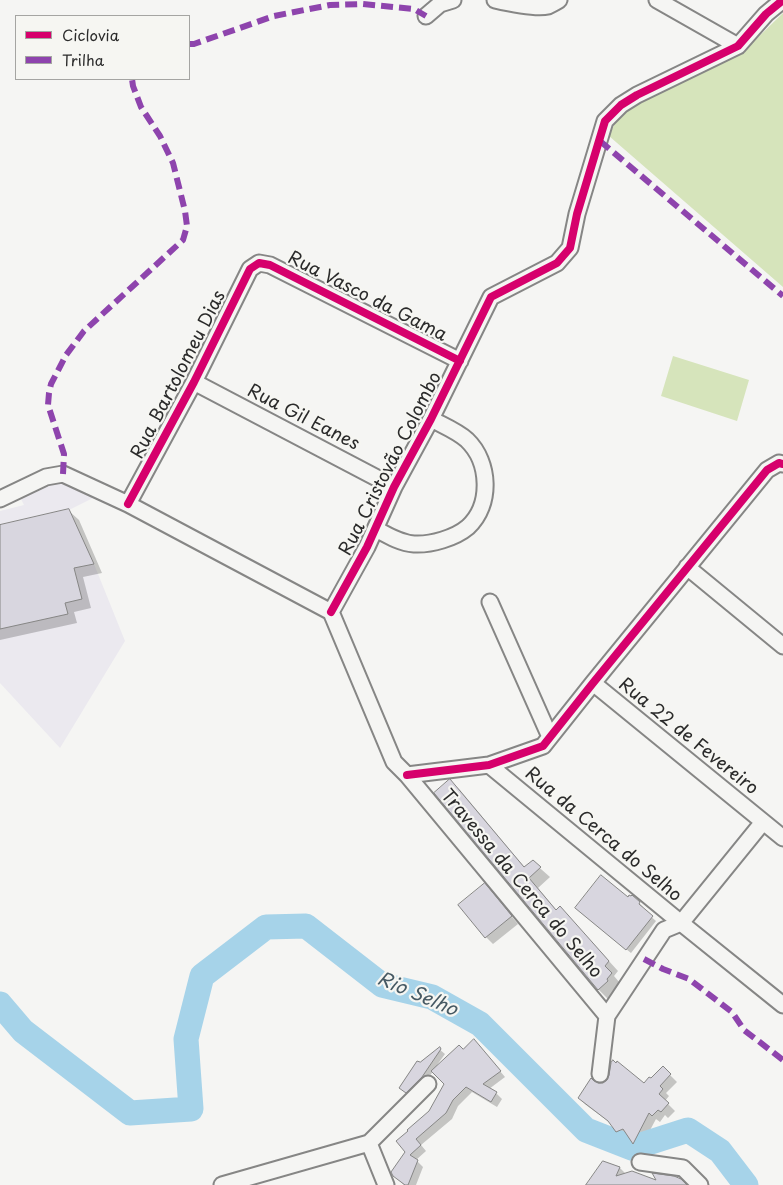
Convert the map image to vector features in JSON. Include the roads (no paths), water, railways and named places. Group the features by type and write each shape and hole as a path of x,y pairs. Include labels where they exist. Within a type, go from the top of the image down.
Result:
{"street":[{"path":"426,16 440,4 453,0"},
{"path":"496,0 529,6 542,6 550,5 559,0"},
{"path":"657,0 738,46"},
{"name":"Rua Cristovão Colombo","path":"330,612 368,547 394,486 431,420 491,296 557,263 570,248 577,214 605,121 621,104 738,46 766,14 783,0"},
{"name":"Rua Vasco da Gama","path":"259,262 270,265 460,361"},
{"name":"Rua Bartolomeu Dias","path":"128,504 194,382 250,269 259,262"},
{"name":"Rua Gil Eanes","path":"194,382 394,486"},
{"path":"376,529 404,542 415,544 437,542 459,533 469,526 478,514 482,502 485,476 477,452 458,433 431,420"},
{"path":"0,499 46,477 63,474 128,504 330,612 394,762 407,775 489,765 543,746 767,470 781,463"},
{"path":"687,568 783,646"},
{"path":"490,602 550,738"},
{"name":"Rua 22 de Fevereiro","path":"593,683 783,838"},
{"name":"Rua da Cerca do Selho","path":"489,765 680,923 783,1005"},
{"name":"Travessa da Cerca do Selho","path":"407,775 606,1016"},
{"path":"600,1074 606,1016 664,930 680,923 763,822"},
{"path":"222,1185 369,1143 428,1084"},
{"path":"369,1143 386,1185"},
{"path":"640,1162 683,1168 700,1185"}],"waterway":[{"name":"Rio Selho","path":"0,1004 23,1031 130,1113 191,1109 186,1039 202,976 266,927 306,926 382,985 432,997 480,1024 586,1130 632,1148 688,1130 720,1151 746,1185"}]}
